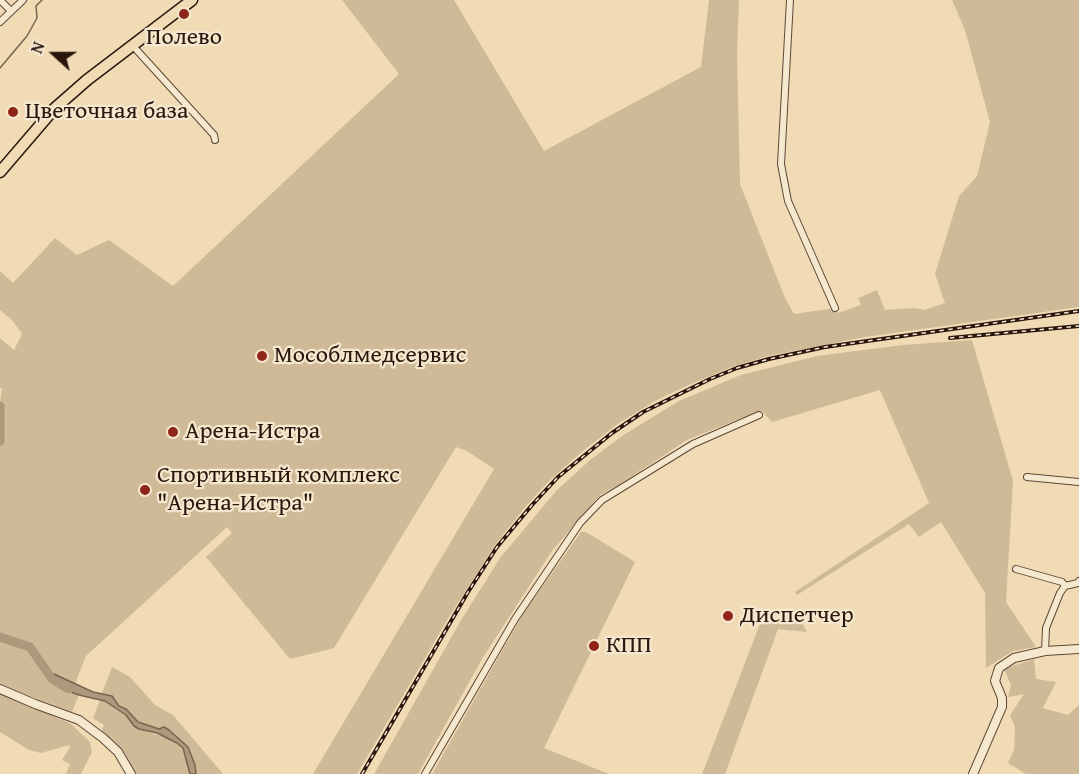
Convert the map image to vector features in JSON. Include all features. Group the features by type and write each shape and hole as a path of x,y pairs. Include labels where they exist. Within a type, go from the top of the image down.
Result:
{"main road":[{"path":"0,172 54,109 87,80 192,0"}],"street":[{"path":"0,0 11,11"},
{"path":"0,22 23,0"},
{"path":"789,0 781,164 788,201 835,308"},
{"path":"133,46 214,135 215,140"},
{"path":"425,774 514,619 580,523 602,500 693,444 759,415"},
{"path":"1027,477 1079,482"},
{"path":"1016,569 1062,582 1065,586"},
{"path":"1045,651 1046,628 1053,608 1065,586 1079,581"},
{"path":"973,774 1002,707 1002,698 994,681 996,673 1005,662 1045,651 1079,649"},
{"path":"0,689 79,720 118,752 131,774"}],"shaded area":[{"path":"342,0 454,0 544,151 701,67 709,0 739,0 737,53 740,184 785,298 794,314 835,308 838,313 861,305 858,298 877,290 885,310 915,308 924,310 945,303 935,274 959,196 977,176 990,122 965,30 952,0 1079,0 1079,307 865,337 768,356 729,368 682,388 619,423 548,482 495,545 449,617 357,774 313,774 494,469 467,451 456,447 334,648 290,659 206,557 232,533 227,527 86,656 75,684 73,693 79,695 72,712 0,685 0,403 2,389 0,388 0,338 14,350 22,334 13,321 0,310 0,271 13,283 55,238 77,255 109,240 173,286 399,74"},
{"path":"972,340 1013,481 1006,602 1036,647 1013,651 986,668 985,593 941,522 919,537 909,524 797,595 795,592 929,503 880,390 772,422 761,410 687,440 600,495 552,551 482,659 418,774 374,774 460,622 500,558 557,490 590,460 622,436 679,401 741,375 817,356 903,345"},
{"path":"581,532 586,532 635,562 544,748 609,774 432,774 523,614"},
{"path":"798,616 807,632 778,629 725,774 702,774 762,619"},
{"path":"1034,659 1036,679 1056,682 1043,708 1068,715 1079,705 1079,774 1026,774 1008,763 1014,750 1015,727 1010,715 1024,694 1008,697 1011,685 1004,669"},
{"path":"112,667 130,677 155,705 173,715 223,774 196,774 188,747 169,730 138,722 126,709 102,693"},
{"path":"54,674 93,692 112,696 119,706 126,709 138,722 169,730 188,747 196,774 190,774 183,748 177,743 157,733 139,729 126,715 105,701 68,691 60,686"},
{"path":"0,691 71,724 90,742 92,752 81,774 66,774 70,764 62,760 69,745 41,753 29,750 0,732"},
{"path":"100,700 126,715 139,729 170,739 183,748 190,774 136,774 121,750 101,732 104,725 93,718"}],"waterway":[{"path":"0,68 27,36 37,18 36,6 42,0"},
{"path":"0,406 0,441"},
{"path":"0,637 30,647 52,679 69,689"}],"railway":[{"path":"362,774 468,592 497,547 558,477 612,433 643,412 710,379 769,359 825,347 1079,311"},
{"path":"950,338 1079,326"}],"place":[{"name":"Полево","path":"184,14"},
{"name":"Цветочная база","path":"13,112"},
{"name":"Мособлмедсервис","path":"262,356"},
{"name":"Арена-Истра","path":"173,432"},
{"name":"Спортивный комплекс \"Арена-Истра\"","path":"145,490"},
{"name":"Диспетчер","path":"728,616"},
{"name":"КПП","path":"594,646"}]}
